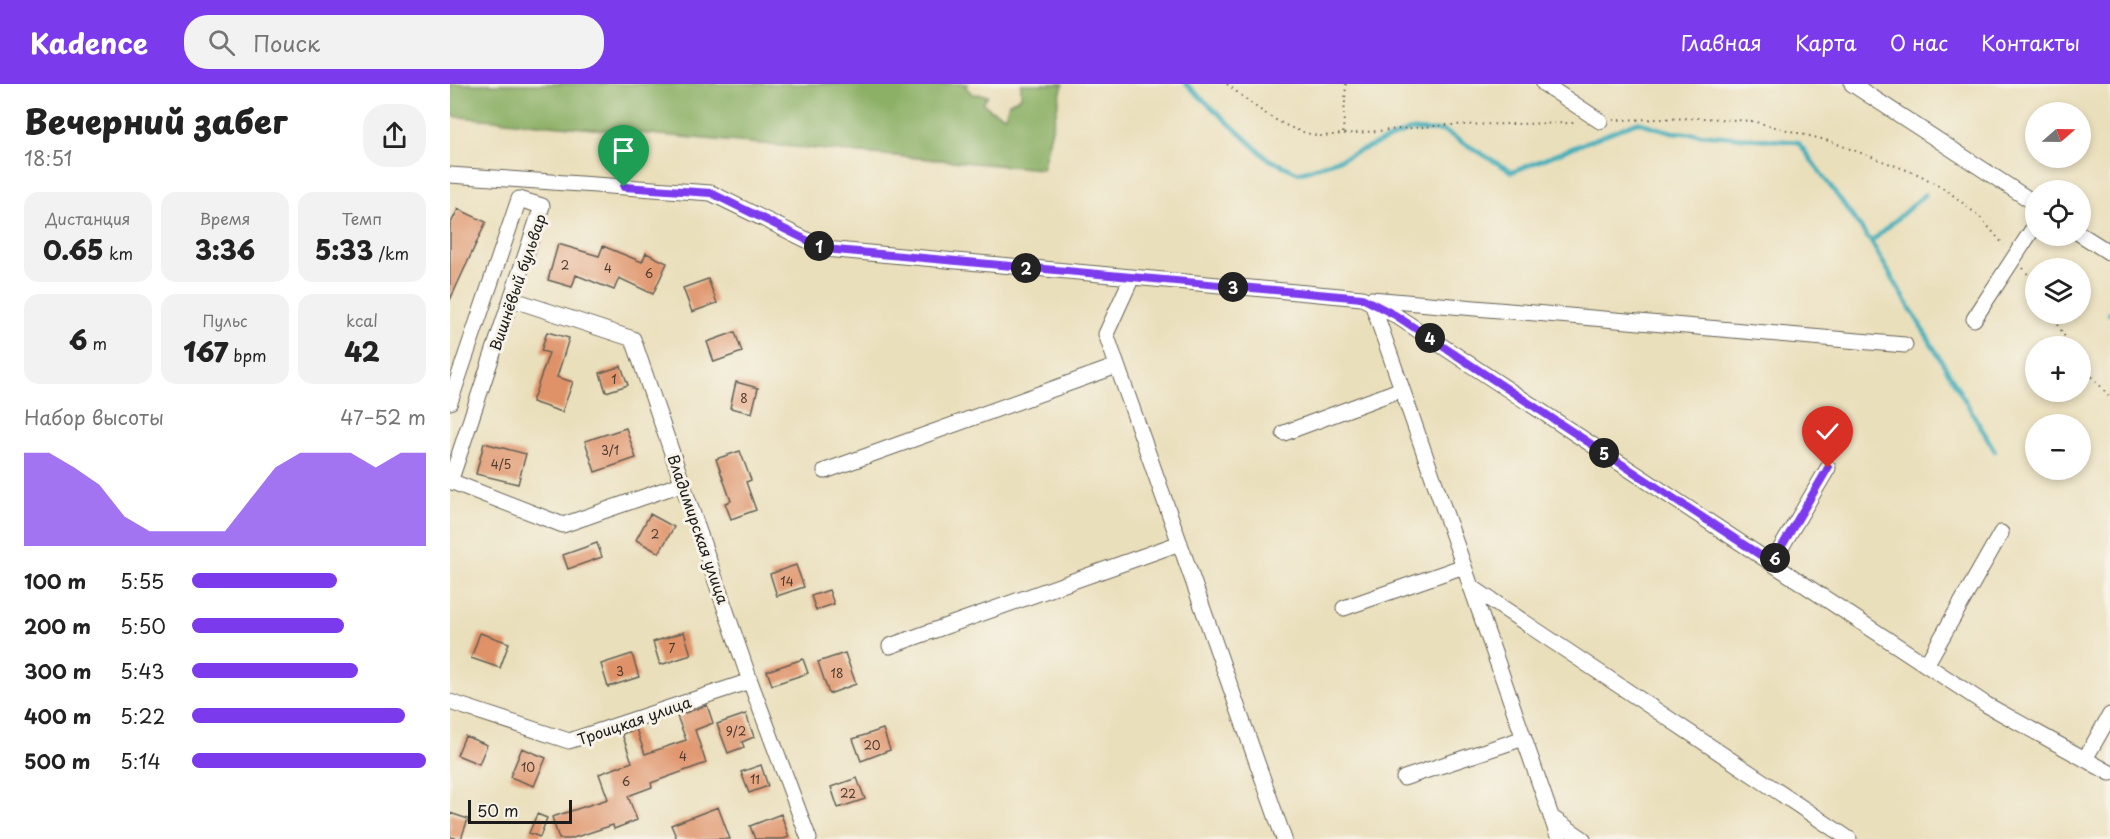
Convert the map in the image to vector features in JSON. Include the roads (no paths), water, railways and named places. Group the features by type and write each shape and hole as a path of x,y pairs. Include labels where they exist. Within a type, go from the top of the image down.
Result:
{"street":[{"path":"1544,84 1600,121"},
{"path":"1852,84 2025,197"},
{"path":"450,175 711,193 825,249 1367,301 1905,345"},
{"name":"Вишнёвый бульвар","path":"450,402 519,199 542,206 450,481"},
{"path":"1974,319 2025,241"},
{"path":"2091,241 2110,253"},
{"path":"1132,277 1106,334 1284,839"},
{"name":"Владимирская улица","path":"511,299 633,339 750,681 808,839"},
{"path":"1367,301 1402,388 1559,839"},
{"path":"1367,301 1395,315 1986,705 2110,773"},
{"path":"825,471 1117,366"},
{"path":"1284,433 1402,388"},
{"path":"1772,563 1828,468"},
{"path":"450,481 563,525 684,483"},
{"path":"1926,665 2001,533"},
{"path":"890,646 1180,543"},
{"path":"1344,608 1464,566"},
{"path":"1470,586 1849,839"},
{"name":"Троицкая улица","path":"450,702 569,741 750,681"},
{"path":"2085,759 2110,715"},
{"path":"1404,778 1524,738"},
{"path":"1551,817 1583,839"}],"waterway":[{"path":"1186,84 1268,159 1299,173 1343,158 1410,130 1444,131 1512,172 1637,122 1672,132 1798,142 1871,242 1925,194"},
{"path":"1871,242 1995,451"}]}
